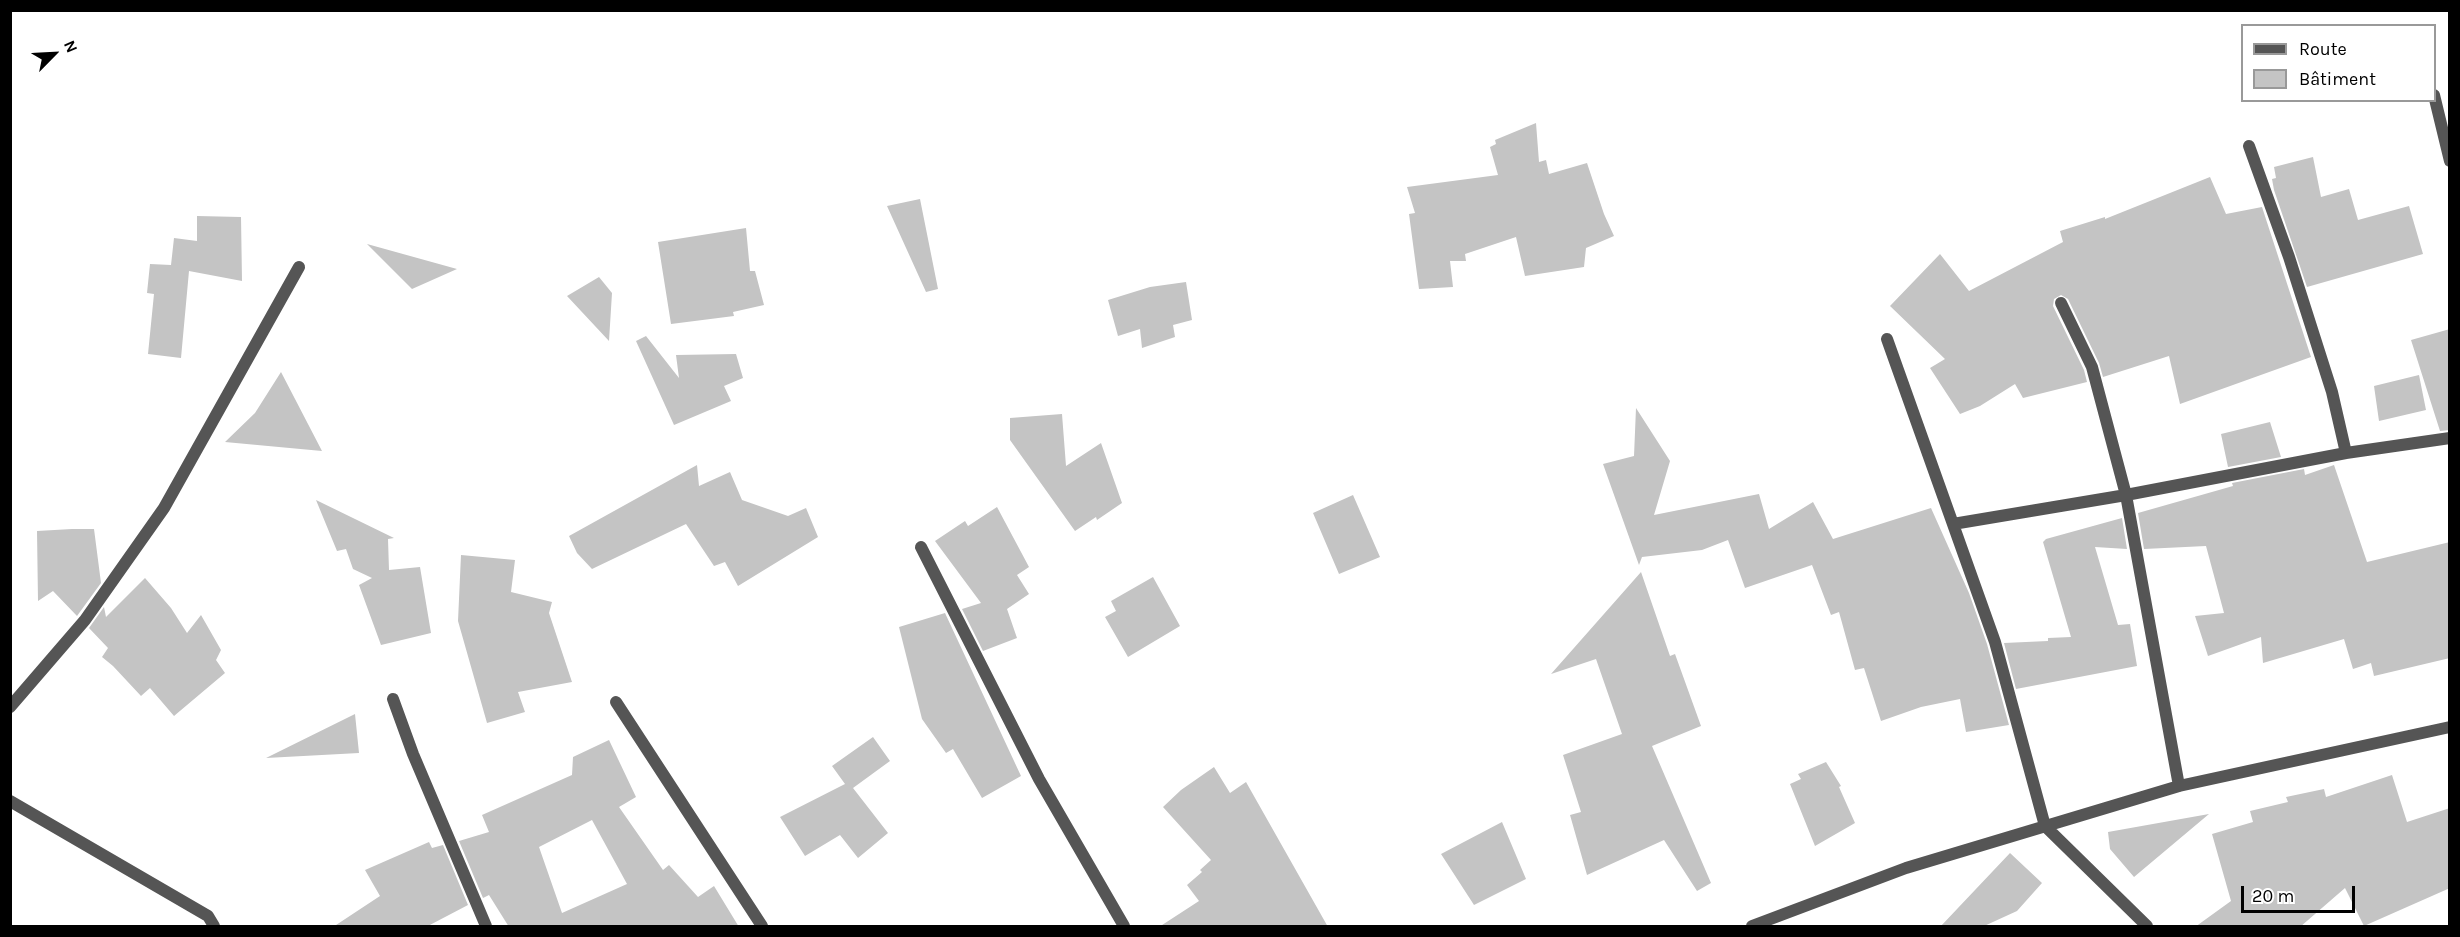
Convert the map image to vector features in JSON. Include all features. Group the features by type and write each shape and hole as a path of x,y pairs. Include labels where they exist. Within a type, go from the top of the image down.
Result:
{"street":[{"path":"2436,102 2450,161"},
{"path":"2249,146 2289,257 2332,392 2346,453"},
{"path":"10,707 85,620 164,508 299,267"},
{"path":"2061,303 2092,367 2126,495 2179,786"},
{"path":"1887,339 1995,642 2045,826 2147,927"},
{"path":"1953,524 2126,495 2346,453 2450,438"},
{"path":"921,547 1039,779 1124,927"},
{"path":"393,699 413,754 486,927"},
{"path":"616,702 762,927"},
{"path":"1752,927 1906,868 2179,786 2450,727"},
{"path":"10,801 208,916 214,927"}],"building":[{"path":"1536,123 1539,162 1546,160 1549,174 1587,163 1614,236 1586,248 1584,267 1525,276 1516,237 1465,254 1466,261 1450,261 1453,287 1419,289 1409,214 1415,213 1407,187 1498,175 1490,147 1496,144 1495,140"},
{"path":"2313,157 2321,197 2349,189 2358,220 2409,206 2423,254 2307,287 2272,179 2276,178 2274,167"},
{"path":"2210,177 2226,214 2262,207 2311,357 2180,404 2169,356 2103,377 2099,363 2068,299 2061,295 2054,299 2053,306 2084,370 2087,382 2023,398 2015,384 1980,406 1960,414 1930,368 1945,359 1890,306 1940,254 1969,291 2063,242 2060,231 2105,217 2105,219"},
{"path":"920,199 938,289 926,292 887,206"},
{"path":"197,216 241,217 242,281 189,271 181,358 148,354 154,294 147,293 150,264 171,265 174,238 197,241"},
{"path":"746,228 750,271 755,271 764,305 733,312 734,316 671,324 658,242"},
{"path":"367,244 457,269 412,289"},
{"path":"599,277 612,293 609,341 567,296"},
{"path":"1186,282 1192,320 1173,325 1175,337 1142,348 1140,329 1118,336 1108,300 1150,287"},
{"path":"2450,329 2450,430 2440,431 2411,340"},
{"path":"646,336 679,378 676,355 736,354 743,378 724,386 731,401 674,425 636,341"},
{"path":"281,372 322,451 225,442 255,413"},
{"path":"2419,375 2426,410 2379,421 2374,386"},
{"path":"1636,408 1670,461 1654,515 1759,494 1769,529 1813,502 1833,539 1931,508 1969,593 1987,644 2009,725 1966,732 1960,699 1921,707 1881,721 1864,668 1855,670 1839,612 1831,615 1812,565 1745,588 1728,540 1702,550 1642,557 1639,565 1603,464 1634,456"},
{"path":"1062,414 1066,466 1101,443 1122,503 1097,520 1096,517 1075,531 1010,440 1010,418"},
{"path":"2270,422 2281,457 2228,467 2221,434"},
{"path":"697,465 699,486 730,472 742,500 788,516 806,508 818,537 738,586 725,562 714,566 686,524 592,569 577,553 569,536"},
{"path":"2334,465 2367,562 2450,542 2450,658 2374,676 2371,663 2353,669 2344,639 2263,663 2261,637 2208,656 2195,616 2224,613 2206,546 2144,549 2138,513 2233,486 2232,483 2304,469 2305,475"},
{"path":"1353,495 1380,557 1339,574 1313,513"},
{"path":"316,500 394,538 388,539 389,570 420,567 431,633 381,645 359,585 372,578 353,569 346,549 337,551"},
{"path":"997,507 1029,567 1017,575 1029,594 1007,609 1017,638 983,651 962,609 981,603 935,541 965,521 968,526"},
{"path":"2122,518 2127,549 2095,547 2118,625 2130,624 2137,666 2016,689 2004,643 2048,641 2048,638 2071,637 2043,542 2046,539"},
{"path":"94,529 101,583 77,616 53,591 38,601 37,531"},
{"path":"461,555 515,560 511,592 552,602 549,613 572,682 518,692 525,712 487,723 458,621"},
{"path":"1641,572 1670,656 1675,654 1701,726 1652,746 1711,883 1697,891 1664,840 1587,875 1570,815 1581,812 1563,755 1622,734 1596,659 1551,674"},
{"path":"1153,577 1180,626 1128,657 1105,617 1116,611 1111,601"},
{"path":"145,578 171,608 187,633 201,615 221,650 216,660 225,673 174,716 150,688 141,696 102,657 108,648 89,628 104,607 106,617"},
{"path":"945,613 1021,776 982,798 953,749 946,753 922,719 899,627"},
{"path":"355,714 359,753 266,758"},
{"path":"873,737 890,761 853,788 888,833 858,858 840,835 805,856 780,817 845,784 832,766"},
{"path":"609,740 636,797 619,807 663,870 669,865 698,897 714,886 739,927 509,927 489,895 483,898 459,841 489,832 482,815 572,775 573,757","holes":["592,820 627,884 562,913 539,847"]},
{"path":"1826,762 1841,786 1839,787 1855,823 1815,846 1790,784 1801,779 1798,774"},
{"path":"1214,767 1230,793 1246,782 1328,927 1159,927 1199,901 1187,885 1202,872 1200,870 1211,860 1163,807 1181,790"},
{"path":"2392,775 2407,822 2450,808 2450,888 2364,926 2345,888 2300,927 2195,927 2231,901 2212,834 2253,822 2250,811 2288,802 2286,797 2324,789 2326,797"},
{"path":"2209,814 2134,877 2110,849 2108,832"},
{"path":"1502,822 1526,879 1474,905 1441,854"},
{"path":"429,842 432,848 443,845 468,905 426,927 333,927 380,896 365,870"},
{"path":"2010,853 2042,883 2017,911 1982,927 1940,927"}]}
